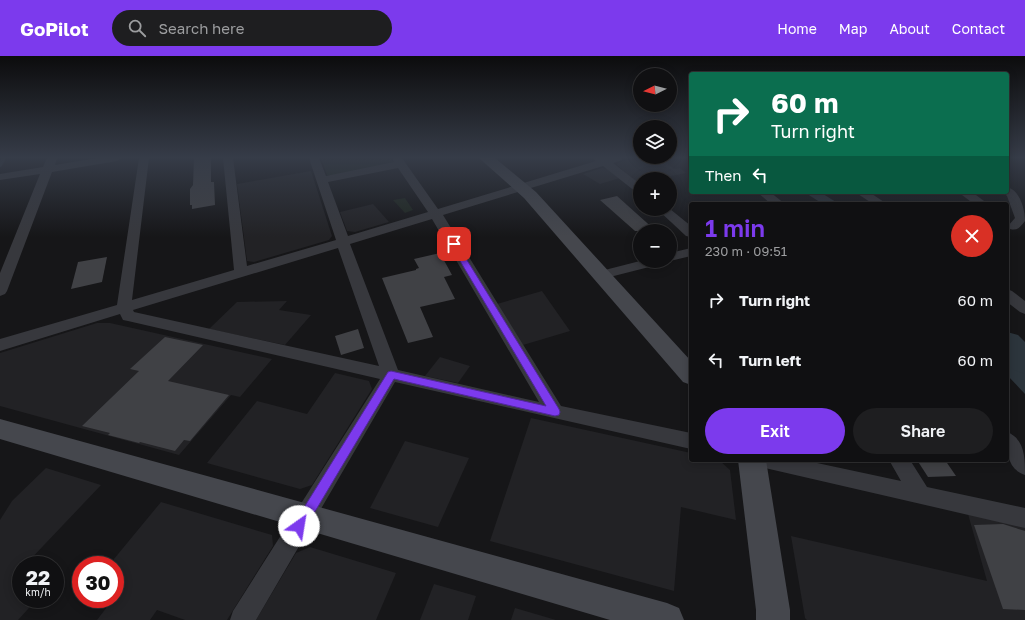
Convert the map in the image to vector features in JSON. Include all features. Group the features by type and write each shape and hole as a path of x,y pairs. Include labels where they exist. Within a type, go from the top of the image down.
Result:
{"street":[{"path":"0,291 42,184"},
{"path":"140,184 124,308 128,316 140,320 689,441"},
{"path":"231,184 241,272"},
{"path":"323,184 391,375"},
{"path":"415,184 435,213 555,412"},
{"path":"517,184 530,195 689,374"},
{"path":"0,345 343,242 528,184"},
{"path":"1009,192 1012,195 1021,218 1015,226"},
{"path":"766,194 776,202"},
{"path":"865,194 878,202"},
{"path":"967,194 979,202"},
{"path":"671,216 689,231"},
{"path":"677,255 689,252"},
{"path":"602,275 633,267"},
{"path":"1009,296 1025,309"},
{"path":"242,620 391,375"},
{"path":"0,429 667,620"},
{"path":"1009,443 1025,467"},
{"path":"752,462 773,610 773,620"},
{"path":"774,462 1025,518"},
{"path":"900,462 922,496"}],"shaded area":[{"path":"237,184 315,184 332,236 329,240 254,262 247,261"},
{"path":"807,194 823,194 836,202 820,202"},
{"path":"405,198 413,210 405,213 393,200"},
{"path":"373,204 389,222 355,232 347,231 340,212"},
{"path":"542,291 570,331 523,345 497,304"},
{"path":"287,301 279,310 311,315 285,345 209,329 237,302"},
{"path":"97,323 110,323 272,359 240,397 231,395 179,455 0,406 0,353"},
{"path":"1009,346 1025,362 1025,394 1009,377"},
{"path":"440,357 470,366 458,383 425,376"},
{"path":"335,373 369,381 372,389 312,485 300,489 207,463 257,401 307,414"},
{"path":"531,418 689,453 689,462 721,462 730,470 736,520 681,507 674,591 490,541"},
{"path":"405,441 469,458 438,527 370,508"},
{"path":"46,468 101,485 34,556 12,556 12,608 29,608 18,620 0,620 0,520 12,501"},
{"path":"161,502 272,535 273,546 227,620 185,620 157,610 150,620 97,620 106,608 124,608 124,556 116,556"},
{"path":"968,514 1025,526 1025,620 807,620 805,618 791,536 987,581"},
{"path":"310,547 396,573 376,620 256,620 296,553"},
{"path":"434,584 476,596 468,620 420,620"},
{"path":"515,608 556,620 511,620"}],"building":[{"path":"214,184 215,205 192,209 192,205 190,205 190,189 193,185"},
{"path":"617,196 633,210 633,216 639,216 648,224 633,224 633,229 600,200"},
{"path":"440,253 452,275 444,277 455,299 420,307 433,337 408,343 382,278 416,270 419,268 414,259"},
{"path":"107,257 102,282 71,289 78,262"},
{"path":"358,329 364,348 341,355 335,336"},
{"path":"165,337 203,345 168,381 229,395 190,441 184,440 175,451 108,435 110,433 82,426 139,371 130,369"},
{"path":"918,462 946,462 956,476 928,477"},
{"path":"1003,524 1025,531 1025,610 1003,609 974,525"}],"waterway":[{"path":"1009,345 1025,362"}],"route":[{"path":"299,526 391,375 555,412 541,386 454,244"}]}
